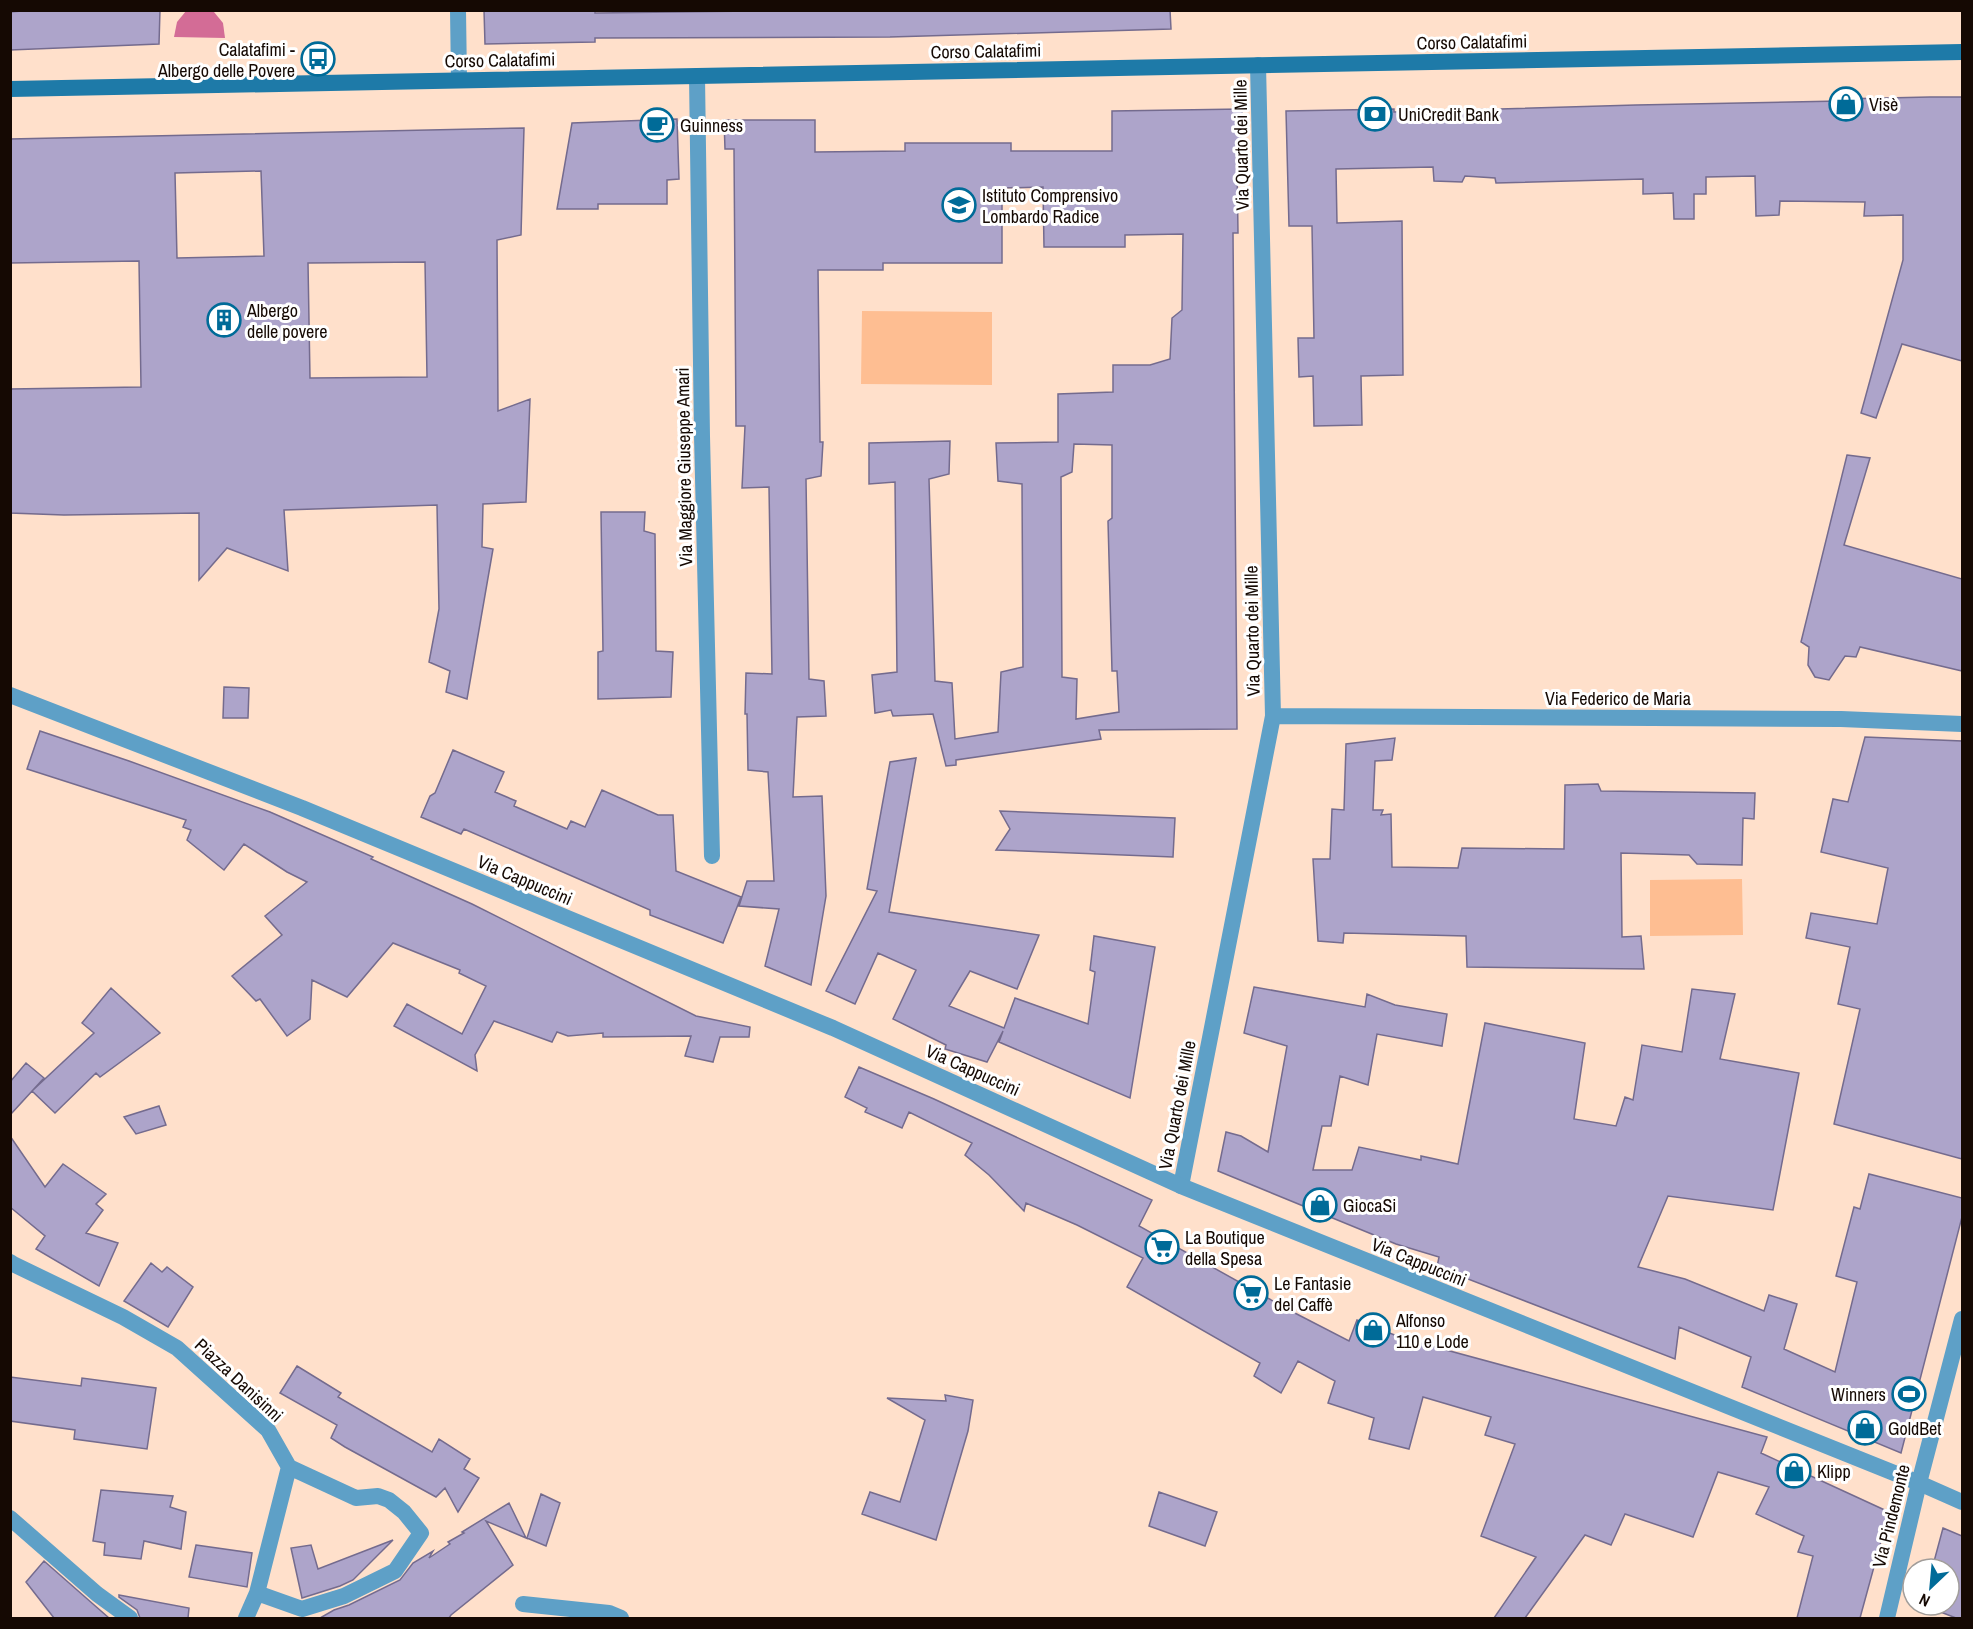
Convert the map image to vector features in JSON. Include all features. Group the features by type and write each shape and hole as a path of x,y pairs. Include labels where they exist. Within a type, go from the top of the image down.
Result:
{"main road":[{"name":"Corso Calatafimi","path":"10,89 1962,52"}],"street":[{"path":"458,10 459,80"},
{"name":"Via Quarto dei Mille","path":"1181,1186 1274,716 1258,65"},
{"name":"Via Maggiore Giuseppe Amari","path":"698,76 702,436 712,856"},
{"name":"Via Cappuccini","path":"10,695 302,808 833,1028 1181,1186 1962,1502"},
{"name":"Via Federico de Maria","path":"1274,716 1841,719 1962,724"},
{"name":"Piazza Danisinni","path":"11,1263 123,1317 177,1348 268,1430 289,1467"},
{"name":"Via Pindemonte","path":"1887,1618 1919,1483 1962,1319"},
{"path":"246,1618 257,1593 289,1467 356,1498 378,1496 389,1500 404,1512 421,1533 395,1571 345,1596 302,1609 257,1593"},
{"path":"10,1518 97,1594 130,1618"},
{"path":"523,1604 609,1613 621,1618"}],"shaded area":[{"path":"186,11 214,12 223,23 225,38 174,37 177,22"},
{"path":"862,311 992,312 992,385 861,384"},
{"path":"1742,879 1743,935 1650,936 1650,880"}],"building":[{"path":"160,10 159,44 10,50 10,12"},
{"path":"484,10 595,10 595,13 1170,10 1171,29 890,37 595,38 595,42 485,44"},
{"path":"1962,97 1962,361 1902,344 1876,418 1861,413 1903,260 1903,215 1864,216 1865,202 1780,201 1779,215 1756,216 1755,176 1706,177 1706,194 1694,194 1694,219 1674,219 1673,193 1643,194 1643,179 1496,183 1495,178 1465,176 1462,182 1434,181 1433,167 1336,169 1337,223 1402,221 1403,375 1361,376 1362,425 1314,426 1313,376 1299,377 1298,338 1314,338 1312,226 1289,226 1286,111 1394,109 1394,112"},
{"path":"1242,109 1243,163 1237,163 1238,233 1233,233 1237,729 1099,730 1101,739 956,760 956,765 946,766 933,714 893,716 891,710 875,713 872,675 897,672 895,482 869,484 869,443 950,441 949,474 929,479 935,681 952,683 955,739 998,732 1001,672 1023,667 1022,484 998,481 996,443 1058,442 1058,394 1113,392 1113,365 1150,365 1170,359 1172,318 1182,310 1183,234 1125,235 1125,247 1044,247 1043,187 1002,188 1002,263 883,263 883,270 818,270 820,442 823,442 821,476 806,479 809,679 824,681 826,716 797,717 793,797 822,796 826,896 811,985 765,966 779,909 739,906 747,881 774,881 768,772 748,770 747,714 745,714 746,673 772,674 769,487 742,488 745,426 736,426 734,149 725,149 724,120 815,120 815,152 905,151 905,143 1011,143 1011,151 1112,151 1112,111","holes":["1074,444 1112,445 1112,518 1108,521 1112,671 1117,671 1119,712 1076,719 1077,679 1062,677 1061,477 1072,472"]},
{"path":"677,119 679,179 667,180 667,204 598,204 598,209 557,209 572,123"},
{"name":"Albergo delle povere","path":"524,128 521,235 497,240 498,411 530,399 526,502 483,504 482,547 493,549 467,699 446,692 450,671 429,662 439,609 437,505 284,510 288,571 227,548 199,580 199,513 64,515 10,513 10,389 141,387 139,261 10,263 10,139","holes":["261,171 264,256 177,258 175,173","425,262 427,377 310,378 308,263"]},
{"path":"1847,455 1870,458 1844,545 1962,579 1962,671 1860,647 1856,657 1845,656 1829,680 1815,677 1808,665 1809,647 1801,642"},
{"path":"601,512 645,512 644,531 655,534 656,651 673,652 671,697 598,699 598,652 603,651"},
{"path":"224,687 249,688 248,718 223,718"},
{"path":"40,731 270,812 472,904 696,1016 750,1027 749,1037 720,1037 713,1062 685,1056 691,1036 603,1037 603,1033 568,1036 557,1032 552,1042 494,1021 475,1055 477,1071 394,1026 407,1004 462,1034 486,986 459,973 460,970 393,943 347,997 312,980 310,1019 287,1036 260,999 256,1001 232,976 282,935 265,916 307,882 244,844 224,870 187,840 191,830 183,827 186,820 27,769"},
{"path":"1865,737 1962,741 1962,1159 1834,1124 1860,1009 1838,1004 1850,947 1806,938 1811,913 1877,924 1888,868 1821,852 1833,799 1848,802"},
{"path":"1395,738 1392,760 1375,761 1373,810 1383,810 1381,815 1391,814 1392,867 1458,868 1462,848 1564,849 1565,785 1598,784 1601,791 1755,793 1754,819 1743,818 1742,865 1697,864 1689,855 1621,853 1622,937 1641,936 1644,969 1467,967 1466,936 1344,933 1343,943 1318,941 1313,859 1330,859 1332,809 1344,810 1346,744"},
{"path":"453,750 504,772 495,792 516,801 514,806 567,829 571,821 585,827 602,790 658,815 673,815 676,871 741,897 723,943 650,915 650,910 464,829 461,834 421,817 430,796 435,793"},
{"path":"916,758 889,912 1039,935 1017,989 970,971 949,1006 1004,1028 1015,998 1088,1024 1095,972 1090,970 1094,936 1155,947 1130,1098 999,1042 1003,1031 987,1062 945,1049 946,1045 893,1019 916,970 878,953 855,1004 826,991 877,891 867,889 890,762"},
{"path":"1000,811 1175,818 1173,857 996,850 1010,829"},
{"path":"1254,987 1365,1007 1367,994 1395,1005 1447,1014 1442,1046 1377,1034 1368,1085 1340,1076 1331,1126 1322,1126 1313,1170 1352,1170 1359,1147 1421,1160 1421,1156 1458,1164 1485,1023 1585,1043 1574,1119 1616,1126 1625,1097 1633,1100 1642,1045 1682,1052 1692,989 1735,994 1720,1059 1799,1073 1773,1210 1668,1196 1638,1267 1685,1279 1764,1311 1769,1295 1797,1304 1784,1349 1835,1372 1857,1282 1836,1276 1854,1207 1860,1209 1869,1174 1962,1198 1962,1217 1901,1453 1742,1387 1751,1357 1679,1327 1675,1359 1437,1267 1439,1257 1396,1244 1218,1171 1226,1132 1241,1136 1268,1152 1287,1046 1244,1033"},
{"path":"111,988 160,1033 100,1077 96,1073 55,1113 32,1091 94,1033 82,1023"},
{"path":"26,1063 44,1078 10,1115 10,1082"},
{"path":"859,1067 934,1099 1152,1200 1139,1226 1349,1341 1357,1320 1402,1338 1767,1437 1761,1453 1889,1512 1860,1618 1797,1618 1813,1556 1798,1552 1804,1536 1756,1514 1769,1487 1718,1472 1693,1537 1625,1514 1611,1545 1585,1535 1525,1618 1494,1618 1536,1557 1481,1536 1515,1444 1485,1435 1491,1417 1423,1397 1409,1449 1369,1439 1374,1418 1328,1403 1335,1381 1298,1361 1281,1393 1254,1376 1260,1363 1127,1287 1143,1258 1026,1203 1024,1211 989,1175 965,1155 972,1143 909,1112 902,1128 865,1112 867,1108 845,1097"},
{"path":"159,1106 166,1125 136,1134 124,1117"},
{"path":"10,1136 45,1187 63,1164 106,1194 96,1204 103,1210 86,1233 118,1243 99,1286 36,1249 45,1236 10,1207"},
{"path":"151,1263 162,1272 167,1267 193,1287 168,1327 124,1301"},
{"path":"297,1366 341,1393 338,1397 432,1452 439,1439 470,1459 464,1469 479,1478 458,1512 445,1488 436,1497 345,1447 331,1438 337,1425 280,1393"},
{"path":"10,1377 81,1386 82,1378 156,1388 147,1449 74,1439 75,1430 10,1421"},
{"path":"945,1395 973,1400 968,1431 936,1540 862,1514 870,1492 900,1502 925,1420 887,1398 946,1401"},
{"path":"101,1490 173,1496 170,1507 186,1512 181,1549 144,1541 141,1559 104,1555 105,1543 93,1541"},
{"path":"1159,1492 1217,1512 1205,1546 1149,1526"},
{"path":"541,1494 560,1503 546,1546 527,1538"},
{"path":"509,1503 526,1538 486,1521 513,1565 449,1618 320,1618 400,1580 413,1563 433,1551 429,1558 450,1544 448,1542 464,1533 462,1532"},
{"path":"1943,1528 1962,1536 1962,1618 1953,1617 1961,1617 1961,1557 1935,1557"},
{"path":"393,1540 353,1580 302,1598 291,1548 311,1545 318,1569"},
{"path":"196,1545 252,1553 247,1587 189,1577"},
{"path":"44,1561 109,1618 54,1618 26,1582"},
{"path":"119,1595 189,1608 188,1618 140,1618 137,1610"}],"place":[{"name":"Calatafimi - Albergo delle Povere","path":"318,59"},
{"name":"Visè","path":"1846,104"},
{"name":"UniCredit Bank","path":"1375,114"},
{"name":"Guinness","path":"657,125"},
{"name":"Istituto Comprensivo Lombardo Radice","path":"959,205"},
{"name":"Albergo delle povere","path":"224,320"},
{"name":"GiocaSi","path":"1320,1205"},
{"name":"La Boutique della Spesa","path":"1162,1247"},
{"name":"Le Fantasie del Caffè","path":"1251,1293"},
{"name":"Alfonso 110 e Lode","path":"1373,1330"},
{"name":"Winners","path":"1909,1394"},
{"name":"GoldBet","path":"1865,1428"},
{"name":"Klipp","path":"1794,1471"}]}
